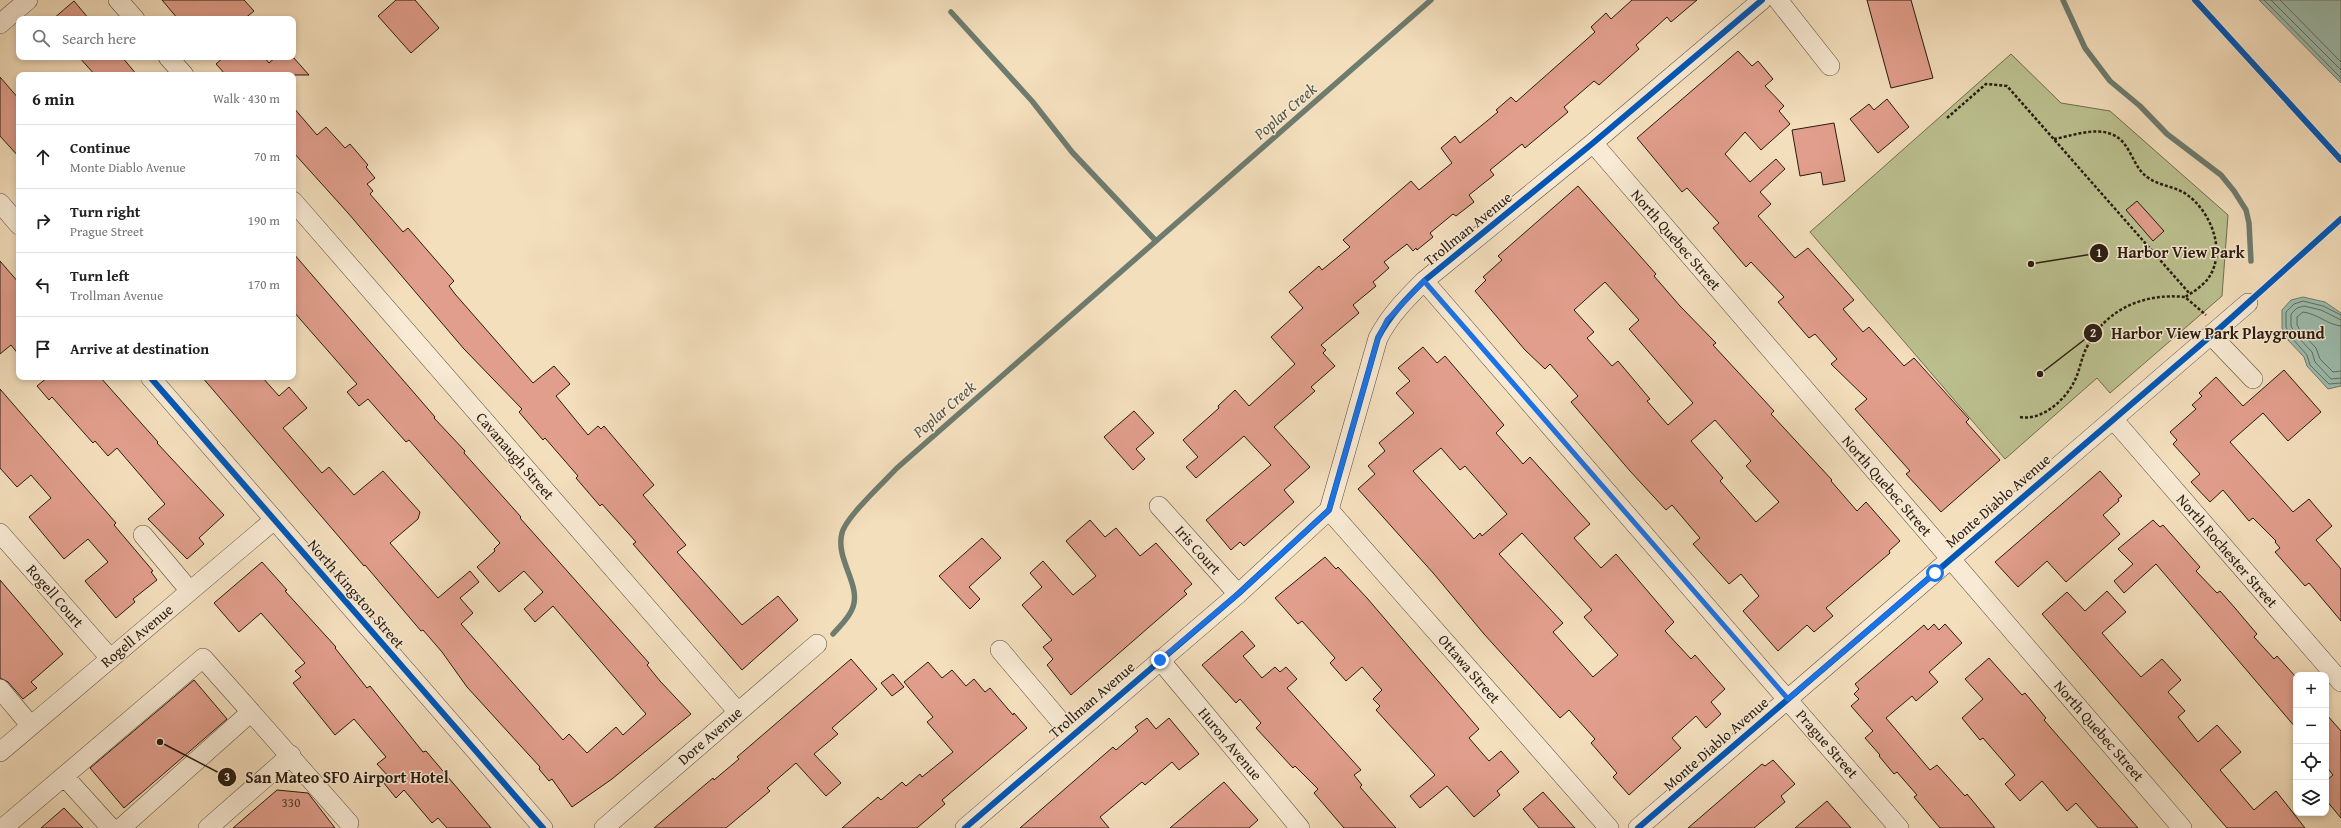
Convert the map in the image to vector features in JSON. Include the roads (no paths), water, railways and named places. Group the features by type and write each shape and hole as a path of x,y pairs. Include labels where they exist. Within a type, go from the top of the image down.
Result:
{"street":[{"path":"0,24 28,0"},
{"path":"118,0 132,16"},
{"name":"Trollman Avenue","path":"965,828 1238,594 1329,510 1378,338 1387,320 1424,281 1592,143 1762,0"},
{"path":"1778,0 1830,66"},
{"path":"171,60 181,72"},
{"name":"North Quebec Street","path":"1592,143 2182,828"},
{"path":"0,204 16,222"},
{"name":"Cavanaugh Street","path":"296,204 738,712"},
{"name":"Prague Street","path":"1424,281 1899,828"},
{"name":"Monte Diablo Avenue","path":"1638,828 2248,303"},
{"path":"2215,331 2253,379"},
{"name":"North Kingston Street","path":"153,380 543,828"},
{"name":"North Rochester Street","path":"2113,419 2341,682"},
{"name":"Iris Court","path":"1159,506 1238,594"},
{"name":"Ottawa Street","path":"1329,510 1609,828"},
{"name":"Rogell Avenue","path":"0,752 274,520"},
{"name":"Rogell Court","path":"0,533 110,658"},
{"path":"143,535 190,591"},
{"name":"Dore Avenue","path":"604,828 817,644"},
{"path":"1000,650 1072,735"},
{"path":"3,828 203,658 291,755 348,826"},
{"name":"Huron Avenue","path":"1160,660 1298,827"},
{"path":"0,689 31,726"},
{"path":"121,828 251,712"},
{"path":"208,828 291,755"},
{"path":"64,776 111,828"}],"water":[{"path":"2259,0 2341,0 2341,83"},
{"path":"2303,297 2325,302 2341,313 2341,386 2328,389 2307,366 2304,357 2288,340 2282,328 2282,310 2291,300"}],"waterway":[{"name":"Poplar Creek","path":"833,634 850,614 855,598 854,589 842,552 842,533 850,518 866,500 897,468 1431,0"},
{"path":"2063,0 2085,48 2110,81 2140,106 2167,134 2221,175 2234,191 2246,210 2249,223 2251,261"},
{"name":"Poplar Creek","path":"951,12 1032,101 1072,152 1156,241"}],"place":[{"name":"Harbor View Park","path":"2031,264"},
{"name":"Harbor View Park Playground","path":"2040,374"},
{"name":"San Mateo SFO Airport Hotel","path":"160,742"}]}
